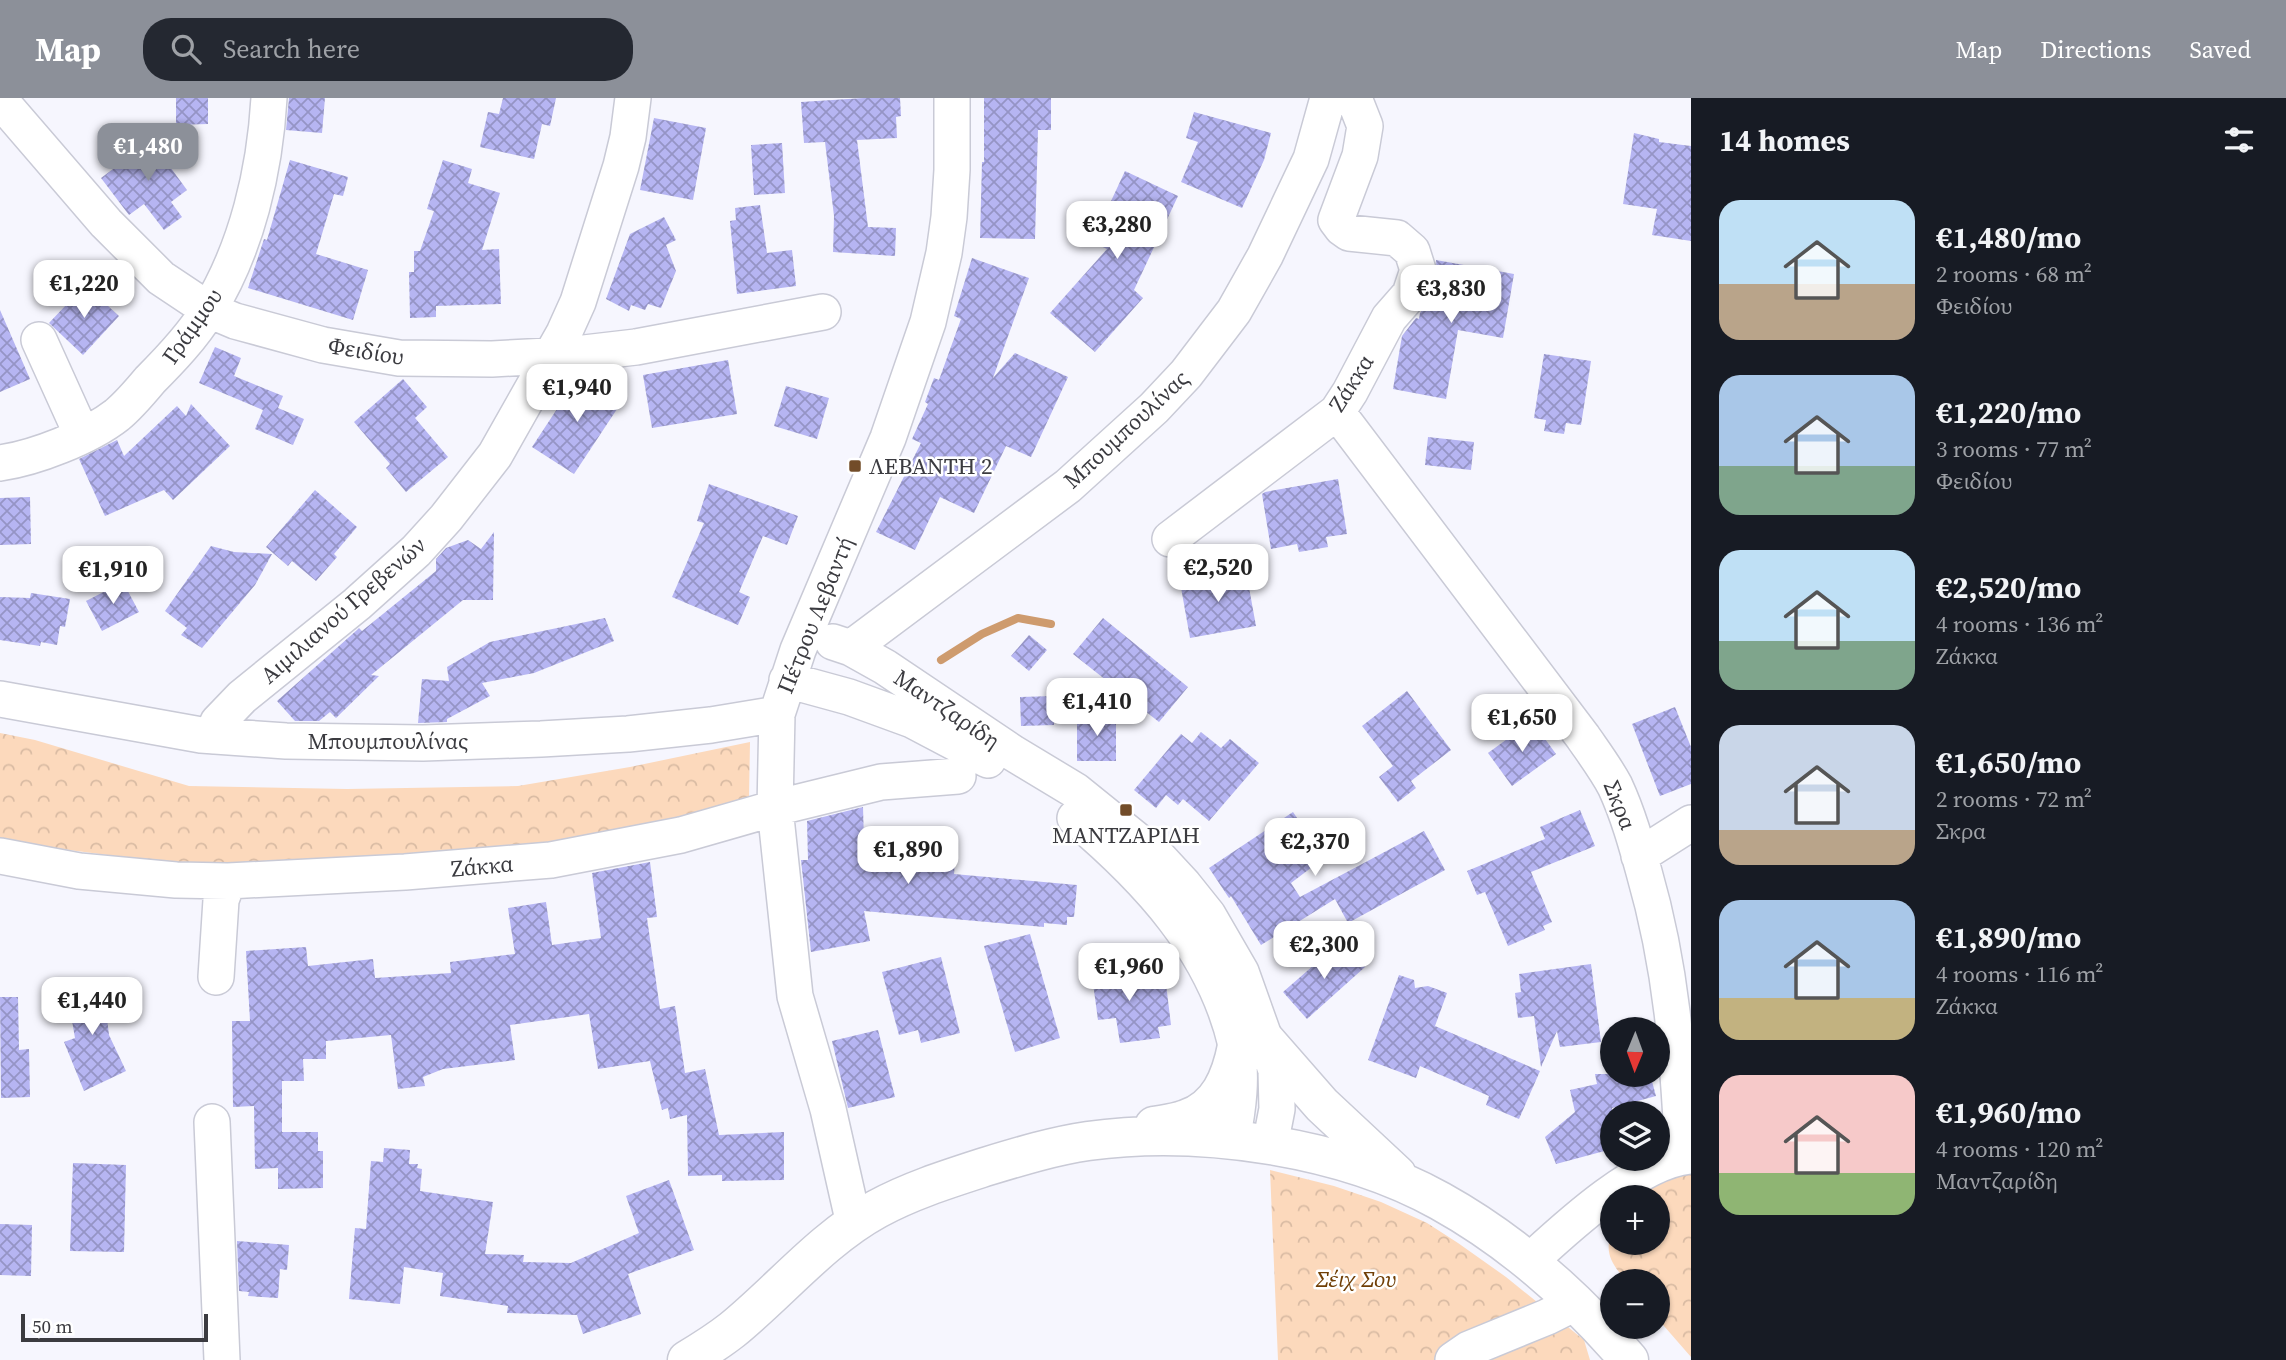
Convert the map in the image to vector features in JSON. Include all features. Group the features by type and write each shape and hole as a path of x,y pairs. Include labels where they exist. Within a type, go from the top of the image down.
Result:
{"main road":[{"path":"687,1360 731,1331 818,1252 854,1224 896,1199 1037,1152 1188,1119 1218,1097 1251,1043 1409,1186"},
{"path":"1088,1141 1173,1136 1232,1140 1343,1162 1409,1186 1439,1200 1529,1262 1575,1303 1629,1360"}],"street":[{"name":"Γράμμου","path":"0,463 17,461 46,451 82,436 116,415 175,355 209,310 232,262 255,194 265,147 269,98"},
{"name":"Αιμιλιανού Γρεβενών","path":"213,736 218,722 242,697 358,604 423,543 495,455 575,309 621,166 633,98"},
{"name":"Πέτρου Λεβαντή","path":"854,1224 828,1109 795,996 775,808 777,714 806,631 888,438 928,322 944,253 949,217 952,98"},
{"name":"Μπουμπουλίνας","path":"851,649 1068,485 1154,408 1186,374 1234,310 1265,256 1311,159 1328,98"},
{"name":"Ζάκκα","path":"1170,539 1337,412 1389,318 1410,295 1418,270 1412,251 1397,238 1349,233 1336,220 1360,156 1365,126 1353,98"},
{"name":"Φειδίου","path":"0,100 106,223 161,278 209,310 279,334 367,354 399,358 492,359 584,354 636,347 823,312"},
{"path":"39,340 82,436"},
{"name":"Σκρα","path":"1337,412 1604,766 1621,802 1639,856 1668,971 1687,1156"},
{"name":"Μαντζαρίδη","path":"806,631 851,649 885,667 1013,753 1076,791 1159,858 1208,915 1241,972 1251,1043 1232,1140"},
{"name":"Μαντζαρίδη","path":"787,680 849,697 912,720 1013,775 1062,807 1105,843 1142,880 1183,929 1251,1043 1278,1080 1277,1109 1270,1146"},
{"name":"Μπουμπουλίνας","path":"0,699 213,736 286,741 423,743 541,740 711,725 777,714"},
{"name":"Ζάκκα","path":"0,856 79,871 176,880 228,881 405,872 551,860 681,835 881,782 958,776"},
{"path":"1639,856 1691,823"},
{"path":"216,977 221,900 228,881"},
{"path":"212,1122 222,1360"},
{"path":"1529,1262 1560,1233 1620,1188 1654,1168 1687,1156"},
{"path":"1453,1360 1469,1349 1575,1303"}],"green space":[{"path":"0,733 35,740 189,786 347,789 518,786 630,767 750,742 749,799 547,858 207,868 0,841"},
{"path":"1691,1169 1691,1357 1670,1333 1670,1269 1617,1269 1610,1257 1670,1255 1670,1185 1657,1185"},
{"name":"Σέιχ Σου","path":"1270,1170 1334,1186 1381,1202 1427,1223 1506,1277 1584,1340 1590,1360 1278,1360"}],"building":[{"path":"176,98 208,98 208,124 176,125"},
{"path":"289,98 325,98 322,133 286,130"},
{"path":"503,98 556,98 550,126 542,124 534,159 480,147 488,112 499,114"},
{"path":"900,98 901,116 896,117 897,138 857,140 868,227 896,228 895,256 833,252 834,216 825,142 804,143 801,102"},
{"path":"984,98 1051,98 1051,130 1038,130 1035,239 980,238"},
{"path":"1194,112 1271,133 1264,160 1242,208 1181,182 1198,142 1186,138"},
{"path":"654,118 706,128 693,200 640,190"},
{"path":"1634,133 1659,139 1659,142 1691,146 1691,241 1652,235 1657,209 1623,204"},
{"path":"160,134 174,153 165,160 187,190 171,202 182,217 164,230 144,204 129,215 101,178"},
{"path":"782,143 785,193 754,195 751,145"},
{"path":"290,160 348,177 343,196 334,194 316,254 368,270 353,320 248,288 264,239 267,240"},
{"path":"443,160 472,169 468,183 500,193 482,250 499,249 501,304 436,306 436,317 410,318 409,272 414,272 414,251 420,251 434,211 427,209"},
{"path":"1125,171 1178,196 1134,290 1143,298 1095,352 1050,313 1107,249 1092,242"},
{"path":"760,205 767,253 792,250 796,286 737,294 730,221 736,220 735,208"},
{"path":"664,217 676,240 666,245 676,271 661,308 648,304 645,310 631,305 629,311 606,299 630,234"},
{"path":"972,258 1029,278 993,378 1015,353 1068,377 1031,457 1006,446 974,513 940,497 915,550 876,532 921,443 912,439 928,404 925,402 934,378 939,380 961,319 954,316"},
{"path":"1436,260 1514,274 1503,338 1458,330 1446,399 1393,389 1402,336 1416,318 1419,319 1429,301 1437,276"},
{"path":"85,285 119,316 83,355 49,323"},
{"path":"0,310 30,379 0,392"},
{"path":"215,347 241,358 234,376 283,396 278,408 304,419 293,445 255,429 263,410 199,383"},
{"path":"1544,354 1591,361 1581,425 1566,423 1564,434 1544,431 1546,420 1534,418"},
{"path":"728,360 737,414 652,428 643,375"},
{"path":"580,374 623,400 574,474 532,447"},
{"path":"403,379 427,407 415,418 448,457 406,492 386,468 390,464 354,422"},
{"path":"786,386 829,398 817,439 774,426"},
{"path":"191,404 230,446 173,500 164,490 105,516 79,459 117,440 124,456 177,406 186,416"},
{"path":"1428,437 1474,442 1471,470 1425,465"},
{"path":"1338,479 1347,534 1326,537 1328,547 1299,552 1297,544 1271,549 1262,494"},
{"path":"709,484 798,516 787,545 763,536 739,592 750,597 738,625 672,597 704,523 697,521"},
{"path":"315,490 357,527 334,554 337,557 316,581 292,561 288,566 266,547"},
{"path":"30,497 31,544 0,545 0,498"},
{"path":"494,532 493,600 463,600 371,675 379,676 336,718 330,712 319,721 295,721 277,701 359,628 362,631 436,571 436,559 446,548 468,540 481,549"},
{"path":"211,546 234,552 272,554 255,585 202,648 181,635 187,628 165,611"},
{"path":"1246,571 1256,626 1190,638 1180,582"},
{"path":"123,582 139,612 102,631 86,601"},
{"path":"31,593 70,599 65,627 60,626 57,645 41,642 40,646 0,640 0,597 30,598"},
{"path":"605,618 614,641 534,673 482,683 490,696 447,719 447,722 418,723 422,679 449,681 447,667 490,642"},
{"path":"1103,618 1188,687 1159,722 1073,654"},
{"path":"1029,635 1047,650 1029,671 1011,656"},
{"path":"1407,691 1451,750 1411,781 1416,788 1398,802 1379,777 1393,766 1362,726"},
{"path":"1054,696 1054,725 1021,726 1020,697"},
{"path":"1675,707 1691,747 1691,784 1660,796 1632,724"},
{"path":"1116,715 1116,761 1077,761 1077,716"},
{"path":"1532,721 1556,754 1512,786 1488,753"},
{"path":"1201,732 1221,748 1230,739 1259,763 1209,821 1183,799 1178,805 1166,795 1156,808 1134,790 1181,734 1192,743"},
{"path":"863,807 864,842 956,850 954,874 1077,885 1074,917 1067,917 1067,925 1044,923 1044,927 864,911 870,941 811,952 801,860 808,860 807,821"},
{"path":"1580,810 1595,846 1531,872 1552,922 1543,926 1545,930 1508,946 1485,892 1477,895 1467,871 1545,839 1540,827"},
{"path":"1293,812 1324,858 1291,883 1300,897 1424,831 1445,870 1348,923 1335,899 1261,945 1231,896 1229,898 1209,868"},
{"path":"650,862 657,917 647,918 660,1009 675,1006 685,1073 705,1069 719,1135 784,1132 784,1180 722,1181 722,1175 688,1176 687,1115 670,1119 668,1108 662,1110 650,1061 598,1069 589,1014 510,1025 515,1060 443,1069 423,1077 425,1086 398,1089 391,1035 326,1041 326,1059 303,1059 304,1081 282,1081 282,1132 318,1132 318,1151 323,1151 323,1188 278,1189 278,1168 255,1169 254,1106 233,1107 232,1021 250,1021 246,951 306,947 308,966 373,959 375,978 451,973 450,962 515,954 508,908 546,902 552,945 601,938 592,873"},
{"path":"1030,934 1060,1038 1015,1052 984,946"},
{"path":"1351,944 1365,967 1307,1019 1283,992 1314,965"},
{"path":"941,957 960,1033 921,1043 918,1030 899,1035 882,972"},
{"path":"1119,957 1124,990 1166,984 1171,1025 1158,1027 1160,1038 1120,1043 1116,1018 1098,1020 1090,961"},
{"path":"1591,964 1600,1042 1560,1047 1557,1031 1541,1067 1534,1016 1518,1018 1515,993 1521,992 1519,974"},
{"path":"1399,975 1414,980 1415,988 1428,986 1447,993 1435,1026 1540,1071 1519,1119 1486,1105 1489,1096 1420,1066 1416,1078 1368,1060"},
{"path":"103,985 109,1035 126,1071 84,1091 64,1042 75,1038 66,986"},
{"path":"0,997 18,997 19,1050 29,1049 30,1097 1,1098"},
{"path":"878,1030 895,1097 848,1108 832,1041"},
{"path":"1595,1074 1600,1074 1600,1087 1654,1087 1656,1096 1638,1101 1600,1101 1600,1152 1556,1164 1545,1137 1575,1112 1570,1090 1597,1084"},
{"path":"384,1148 410,1150 409,1164 418,1164 417,1168 422,1169 420,1191 493,1202 485,1254 524,1255 523,1262 571,1263 639,1233 626,1196 669,1180 694,1250 628,1274 641,1314 583,1334 577,1315 507,1313 508,1306 440,1296 443,1273 404,1267 400,1304 349,1299 355,1228 366,1229 371,1161 383,1162"},
{"path":"73,1163 126,1165 124,1252 70,1251"},
{"path":"0,1224 32,1225 31,1276 0,1275"},
{"path":"237,1241 289,1245 287,1270 280,1269 278,1298 248,1296 249,1292 239,1291"}],"waterway":[{"path":"941,660 982,634 1018,618 1051,624"}],"place":[{"name":"ΛΕΒΑΝΤΗ 2","path":"855,466"},
{"name":"ΜΑΝΤΖΑΡΙΔΗ","path":"1126,810"}]}
